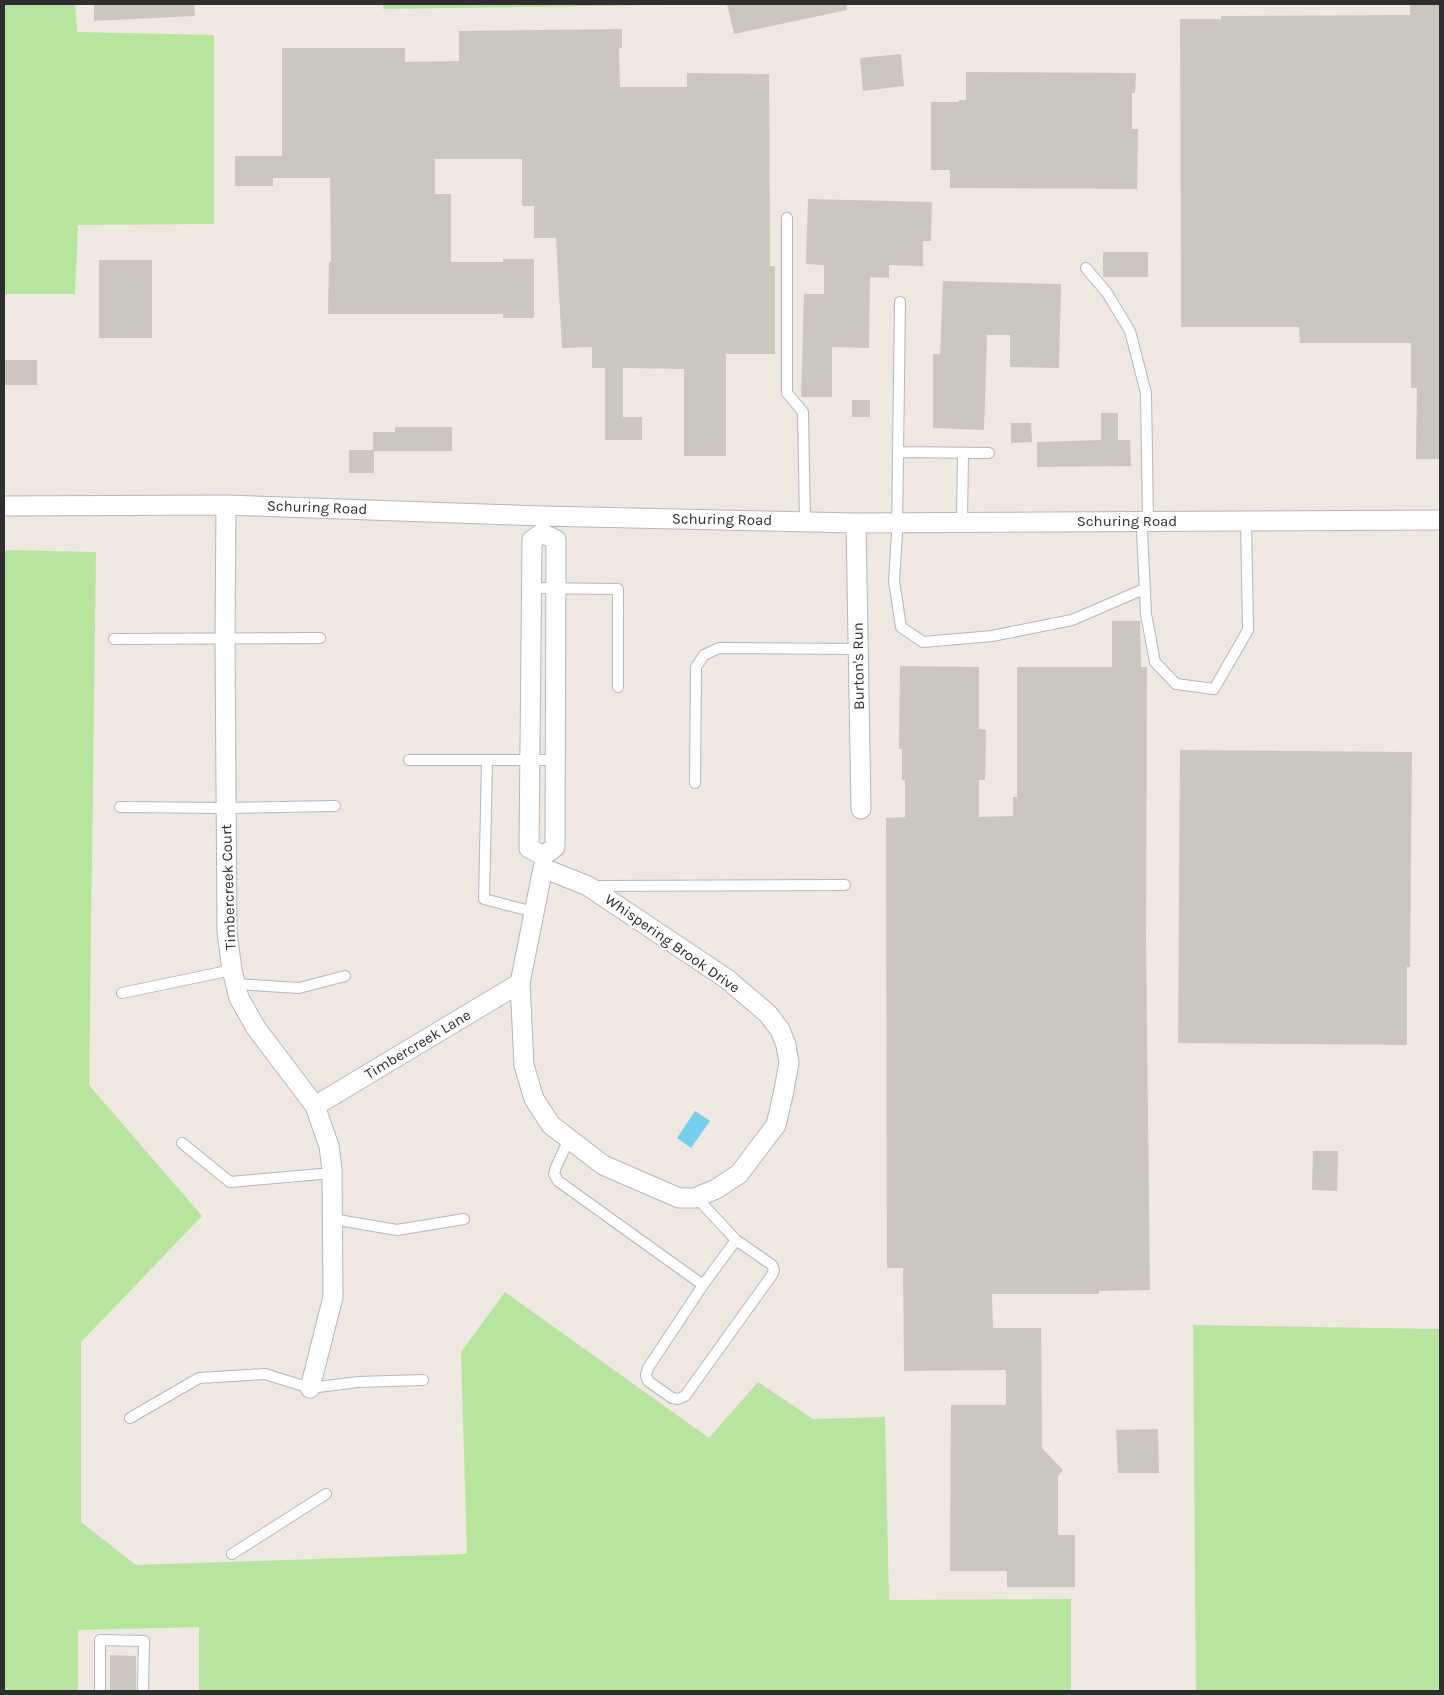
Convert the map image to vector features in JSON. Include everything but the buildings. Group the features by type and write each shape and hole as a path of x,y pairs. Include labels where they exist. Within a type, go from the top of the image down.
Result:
{"street":[{"name":"Schuring Road","path":"4,506 226,506 542,524 1440,520"},
{"name":"Timbercreek Court","path":"226,506 227,932 234,977 238,998 256,1028 315,1106 329,1146 332,1173 333,1297 310,1388"},
{"name":"Burton's Run","path":"856,523 861,809"},
{"name":"Whispering Brook Drive","path":"542,524 532,540 529,848 544,862 588,886 727,979 768,1014 780,1030 786,1045 789,1063 784,1095 776,1124 739,1174 716,1189 696,1197 679,1198 604,1165 550,1125 534,1099 524,1064 520,983 544,862 555,847 556,540 542,524"},
{"name":"Timbercreek Lane","path":"315,1106 520,983"}],"lane":[{"path":"787,218 787,393 803,412 805,522"},
{"path":"1086,268 1107,293 1130,331 1146,393 1148,522 1142,531 1146,614 1155,662 1176,684 1214,689 1248,630 1246,521"},
{"path":"900,302 897,523 894,581 901,627 923,642 992,636 1072,620 1144,588"},
{"path":"898,452 989,453"},
{"path":"962,522 963,453"},
{"path":"531,588 618,589 618,687"},
{"path":"114,639 320,638"},
{"path":"695,783 696,667 704,655 719,648 858,649"},
{"path":"409,760 556,760"},
{"path":"487,761 484,899 534,912"},
{"path":"120,807 335,806"},
{"path":"588,886 845,885"},
{"path":"122,993 234,977 298,988 345,976"},
{"path":"569,1139 554,1174 558,1181 703,1285"},
{"path":"182,1143 230,1182 332,1173"},
{"path":"696,1197 736,1240 772,1266 774,1270 685,1396 678,1399 672,1398 648,1381 646,1375 648,1368 703,1285 736,1240"},
{"path":"332,1219 397,1230 464,1220"},
{"path":"130,1418 199,1378 266,1374 310,1388 358,1382 423,1380"},
{"path":"232,1554 326,1494"},
{"path":"100,1691 100,1640 144,1641 143,1691"}],"green space":[{"path":"4,4 75,4 77,32 214,35 214,224 78,225 75,294 4,294"},
{"path":"383,4 666,4 666,5 383,9"},
{"path":"4,550 96,552 89,1085 202,1216 81,1342 81,1522 136,1565 467,1554 461,1352 505,1292 709,1438 758,1382 813,1419 885,1417 889,1600 1071,1599 1071,1691 199,1691 199,1627 78,1630 78,1691 4,1691"},
{"path":"1193,1325 1440,1329 1440,1691 1196,1691"}],"water":[{"path":"695,1111 710,1121 691,1148 677,1138"}]}
